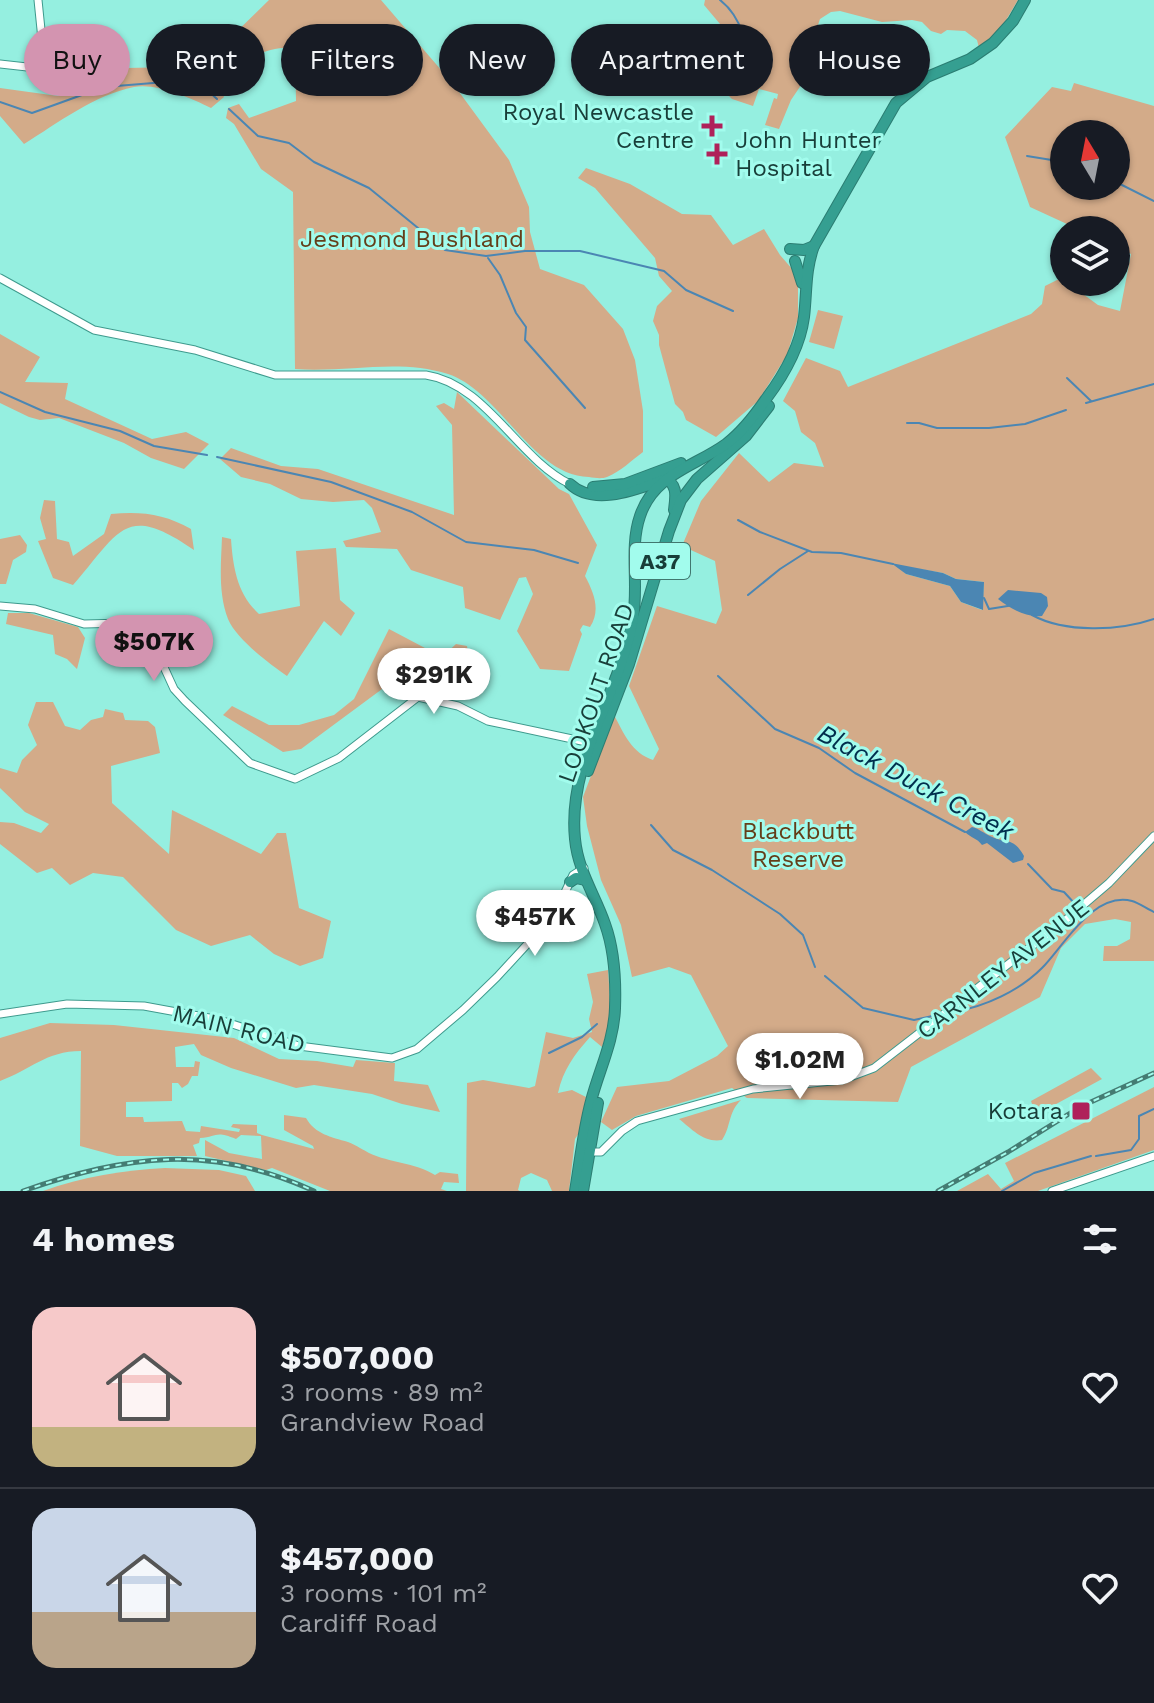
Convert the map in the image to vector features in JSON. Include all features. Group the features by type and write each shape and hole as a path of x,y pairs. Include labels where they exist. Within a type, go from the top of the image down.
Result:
{"highway":[{"name":"LOOKOUT ROAD","path":"584,872 576,849 574,798 631,630 636,596 636,535 641,512 653,492 666,479 742,435 767,399 794,353 804,317 805,288 814,246 896,103 927,77 970,59 993,43 1013,21 1025,0"},
{"name":"LOOKOUT ROAD","path":"584,872 580,802 584,781 595,741 632,655 678,507 692,484 775,399 795,362 808,326 811,283 821,246 892,116 917,89 980,60 996,49 1016,27 1031,0"},
{"path":"790,249 804,250 814,246"},
{"path":"795,261 805,288"},
{"path":"630,491 711,459 742,435"},
{"path":"570,484 598,488 620,485 713,452"},
{"path":"570,484 604,490 658,477 666,479 672,482 676,490 669,531"},
{"path":"570,484 596,494 638,491 642,495 641,512"},
{"path":"653,492 667,484 676,490"},
{"path":"570,882 584,872"},
{"name":"A37","path":"583,1191 591,1103 610,1043 616,1004 608,935 584,872"},
{"path":"585,1153 601,1152"},
{"name":"A37","path":"575,1191 585,1153"}],"main road":[{"path":"0,64 45,69 38,0"},
{"path":"0,278 94,330 195,350 275,375 426,375 447,380 464,391 548,469 570,484"},
{"path":"0,606 35,609 84,624 123,622 139,627 152,641 174,689 185,701 250,763 295,779 336,760 418,697 458,706 488,721 595,741"},
{"name":"CARNLEY AVENUE","path":"601,1152 637,1121 741,1092 842,1080 874,1068 1068,918 1109,883 1154,836"},
{"name":"MAIN ROAD","path":"0,1014 67,1004 144,1006 220,1020 299,1046 381,1059 404,1055 417,1049 463,1010 551,918 559,908 570,882 576,849"},
{"name":"CARNLEY AVENUE","path":"585,1153 610,1143"},
{"path":"1052,1191 1154,1156"}],"green space":[{"name":"Jesmond Bushland","path":"269,0 381,0 402,24 281,24 281,48 265,51 265,24 244,24"},
{"path":"705,0 1018,0 999,32 979,48 977,40 965,31 947,30 941,34 931,31 930,24 912,20 882,22 840,11 831,12 820,19 818,24 789,24 789,96 794,96 779,129 765,125 778,94 773,93 773,24 720,24 704,5"},
{"name":"Jesmond Bushland","path":"423,49 439,68 439,96 462,96 509,160 529,207 530,232 540,269 584,285 623,329 635,360 643,411 643,452 605,478 569,473 550,463 533,448 467,383 448,374 391,366 295,369 293,192 261,169 234,124 226,118 228,108 239,104 249,118 296,101 296,96 423,96"},
{"name":"Jesmond Bushland","path":"130,68 146,68 146,86 130,88"},
{"name":"Blackbutt Reserve","path":"1074,83 1154,106 1154,961 1103,961 1104,946 1117,946 1130,939 1131,922 1115,919 1085,924 1061,948 1040,997 911,1067 898,1102 747,1098 732,1088 636,1116 612,1130 601,1122 617,1087 669,1081 717,1056 728,1046 691,975 669,967 632,977 621,925 601,880 583,797 614,715 639,753 653,760 659,749 629,686 657,606 716,624 722,610 715,561 682,546 701,501 739,453 769,482 794,463 824,467 815,443 801,432 795,411 783,401 806,358 840,371 848,387 1031,314 1042,304 1045,286 1050,284 1050,296 1086,296 1098,305 1120,311 1123,296 1130,296 1130,216 1050,216 1030,207 1005,137 1052,87 1071,91","holes":["896,565 943,573 956,579 984,582 982,610 961,602 950,586 906,574"]},
{"name":"Jesmond Bushland","path":"0,88 24,91 24,96 105,96 24,144 0,116"},
{"name":"Jesmond Bushland","path":"184,96 224,96 211,108"},
{"path":"729,96 757,96 753,106"},
{"path":"586,168 630,184 682,214 711,215 733,245 764,229 793,270 798,283 798,318 787,355 758,401 716,437 686,420 675,404 653,321 657,306 672,291 659,276 655,258 595,188 578,178"},
{"path":"818,310 843,316 834,349 809,342"},
{"path":"0,334 40,357 25,382 68,383 65,399 152,439 186,432 209,444 184,469 59,418 40,420 0,403"},
{"path":"457,392 559,489 569,494 597,545 585,576 593,595 595,614 590,627 583,625 580,630 582,634 569,671 540,669 517,631 533,594 526,577 519,578 500,620 465,608 463,587 411,570 397,549 346,547 343,541 381,532 372,508 364,500 333,502 301,499 270,484 241,477 220,459 231,448 281,466 318,469 454,515 452,425 436,406 444,403 454,409"},
{"path":"44,500 55,501 57,539 69,542 73,556 104,534 111,514 122,513 152,515 191,529 194,550 153,528 138,526 125,529 102,550 73,585 53,578 38,541 46,539 40,518"},
{"path":"20,535 27,545 26,552 13,560 6,584 0,584 0,539"},
{"path":"222,537 231,539 241,589 259,614 300,606 296,551 336,548 340,600 355,613 341,636 324,621 287,676 263,658 238,635 228,619 221,589"},
{"path":"8,613 29,613 78,627 85,638 77,669 67,659 55,654 53,635 6,624"},
{"path":"389,629 442,657 456,644 467,646 469,661 485,666 463,690 438,676 420,674 415,653 404,652 397,678 301,749 283,752 223,715 232,706 269,725 299,725 334,715 354,699"},
{"path":"36,702 53,702 65,726 80,730 91,720 103,717 105,709 123,713 125,720 148,721 155,727 160,753 111,766 112,803 169,854 172,810 261,854 277,833 286,833 299,908 331,921 323,958 300,966 274,954 250,935 211,946 176,930 123,877 93,873 70,885 52,868 37,873 0,844 0,822 14,823 41,833 49,824 25,812 0,788 0,768 17,773 22,760 37,745 28,725"},
{"path":"608,970 609,1018 602,1047 590,1037 570,1063 558,1093 572,1090 586,1097 581,1130 575,1139 569,1191 552,1191 547,1180 531,1173 521,1178 520,1191 466,1191 467,1083 483,1080 529,1088 535,1086 546,1032 573,1038 592,1032 589,1019 593,1002 587,974"},
{"path":"50,1023 114,1025 234,1038 279,1059 353,1067 356,1060 395,1063 394,1081 428,1085 440,1112 372,1094 314,1085 296,1088 231,1068 201,1055 194,1044 175,1047 176,1067 194,1067 195,1061 200,1062 198,1076 192,1076 182,1088 178,1083 172,1083 172,1101 126,1102 126,1117 143,1117 144,1122 182,1121 186,1131 200,1132 201,1126 239,1132 240,1129 231,1127 233,1124 257,1125 257,1133 314,1149 284,1130 284,1115 306,1118 319,1131 377,1156 419,1167 435,1175 440,1172 458,1174 459,1183 444,1182 441,1189 447,1191 330,1191 272,1168 266,1170 205,1156 205,1140 229,1153 262,1159 261,1136 241,1135 236,1139 220,1134 200,1138 199,1143 193,1145 197,1156 117,1156 80,1146 81,1051 58,1054 0,1081 0,1038"},
{"path":"1091,1068 1102,1079 1036,1115 1031,1101"},
{"path":"1154,1087 1154,1150 1038,1191 957,1191 988,1174 1001,1189 1014,1181 1005,1163"},
{"path":"741,1100 734,1109 722,1140 704,1138 679,1119"},
{"path":"165,1168 219,1170 246,1176 255,1191 43,1191 103,1175"}],"water":[{"path":"891,563 943,573 956,579 984,582 983,610 961,602 950,586 906,574"},
{"path":"1008,590 1041,593 1047,597 1048,606 1042,616 1018,612 998,599"},
{"path":"972,827 1012,843 1024,856 1023,860 1013,863 987,843 982,845 965,832"}],"waterway":[{"path":"720,0 739,24"},
{"path":"0,102 32,113 104,87 178,81 204,87 217,99"},
{"path":"229,109 258,136 289,143 314,162 369,188 445,250 486,256 525,251 580,251 664,271 686,290 733,311"},
{"path":"1027,156 1050,160"},
{"path":"1130,189 1154,201"},
{"path":"488,258 526,327 525,340 585,408"},
{"path":"1067,378 1091,401"},
{"path":"1086,403 1154,384"},
{"path":"0,392 45,412 120,431 154,446 207,455"},
{"path":"907,423 937,428 989,428 1025,424 1066,410"},
{"path":"217,457 331,482 412,512 466,542 534,550 578,563"},
{"path":"738,520 812,552 841,553 893,564"},
{"path":"748,595 808,551"},
{"path":"984,598 989,609 1014,605"},
{"path":"1032,615 1060,625 1092,628 1125,626 1154,619"},
{"name":"Black Duck Creek","path":"718,676 775,729 819,748 855,773 965,832"},
{"path":"651,825 673,850 712,870 780,914 803,935 815,967"},
{"name":"Black Duck Creek","path":"1028,864 1052,889 1064,892 1076,905"},
{"path":"954,1012 990,1002 1023,984 1042,968 1081,922 1105,904 1118,900 1132,901 1154,912"},
{"path":"825,976 863,1008 914,1020 937,1015"},
{"path":"549,1053 582,1037 597,1024"},
{"path":"1096,1156 1131,1150 1139,1139 1139,1116 1154,1109"},
{"path":"1002,1191 1034,1173 1091,1156"}],"railway":[{"path":"938,1191 1080,1107 1154,1073"},
{"path":"23,1191 98,1169 168,1160 204,1160 239,1166 314,1191"}],"place":[{"name":"Royal Newcastle Centre","path":"712,126"},
{"name":"John Hunter Hospital","path":"717,154"},
{"name":"Kotara","path":"1081,1111"}]}
